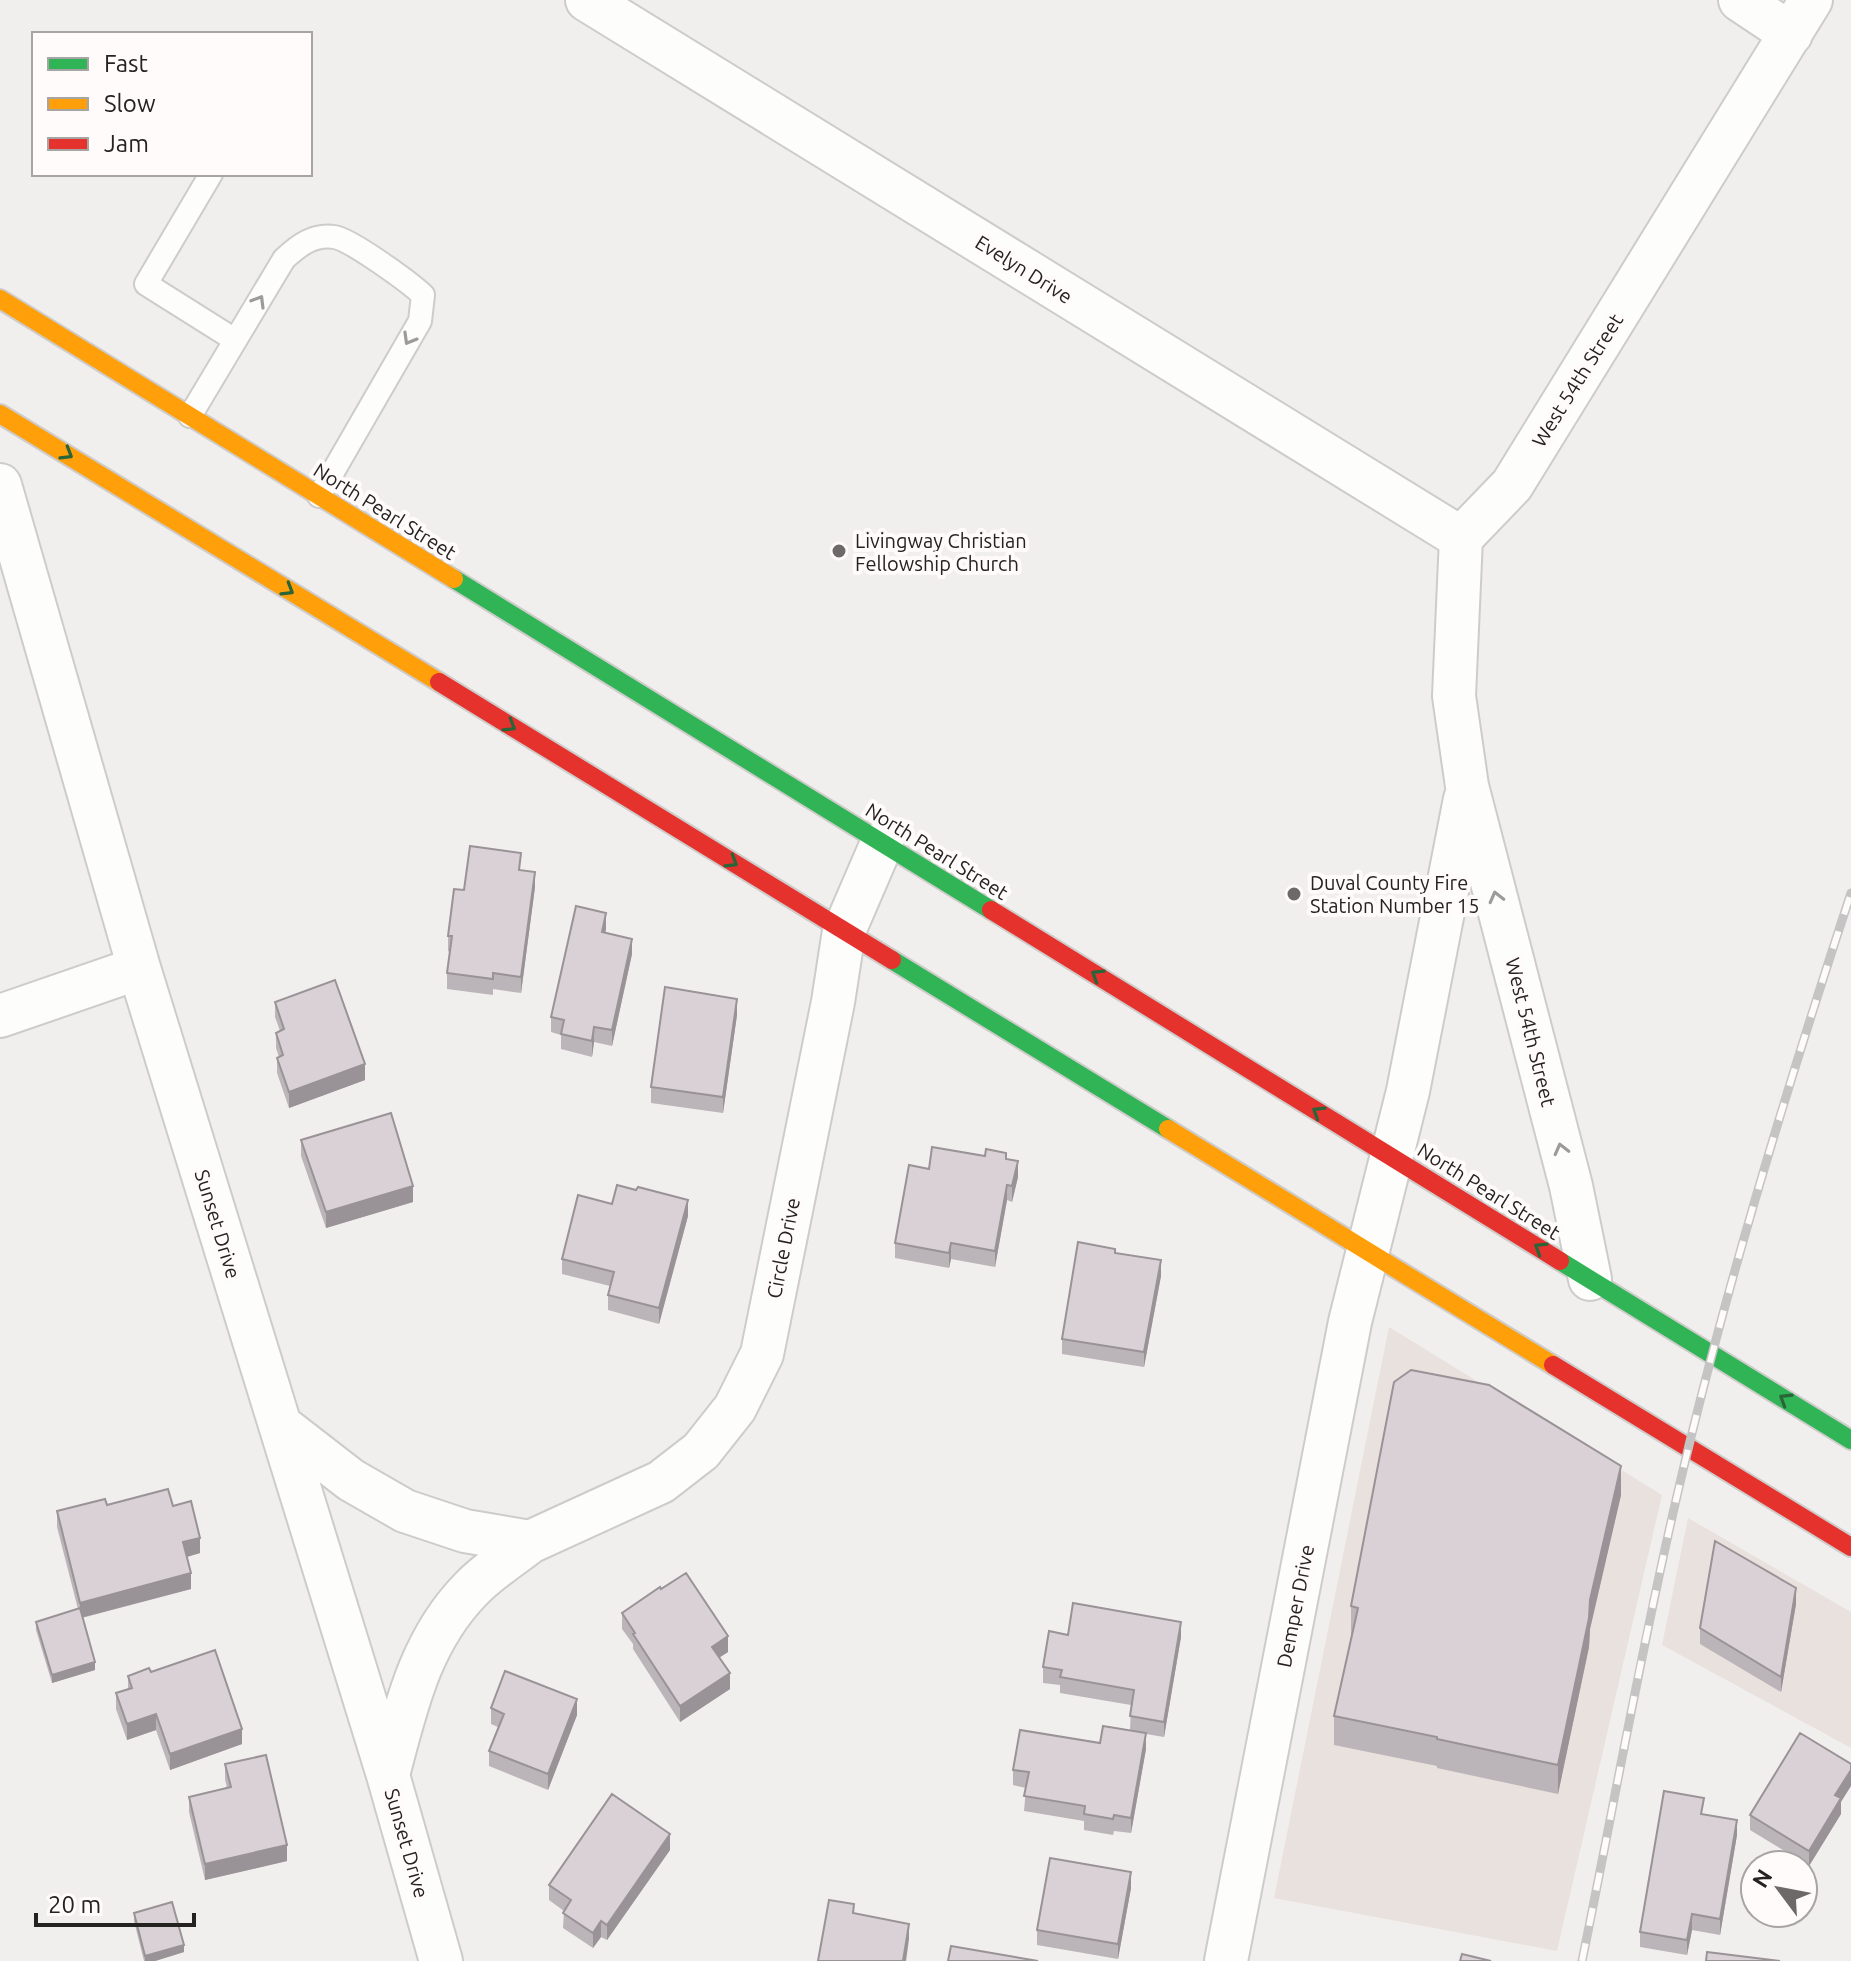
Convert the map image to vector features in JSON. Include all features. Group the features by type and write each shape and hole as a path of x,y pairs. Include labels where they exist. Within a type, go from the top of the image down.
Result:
{"street":[{"name":"Evelyn Drive","path":"587,0 1461,538"},
{"path":"1740,0 1801,17"},
{"name":"West 54th Street","path":"1590,1279 1571,1186 1467,786 1454,696 1461,538 1512,485 1801,17"},
{"name":"North Pearl Street","path":"0,299 1851,1440"},
{"path":"0,414 1851,1547"},
{"name":"Sunset Drive","path":"0,485 139,968 444,1957"},
{"name":"West 54th Street","path":"1368,1251 1393,1158 1467,786"},
{"name":"Circle Drive","path":"388,1775 412,1683 437,1633 471,1589 530,1542 661,1482 701,1451 735,1408 762,1354 833,1002 844,931 882,843"},
{"path":"0,1016 139,968"},
{"name":"Demper Drive","path":"1226,1961 1350,1322 1368,1251"},
{"path":"280,1425 351,1480 405,1511 465,1531 530,1542"}],"lane":[{"path":"210,176 146,284 235,340"},
{"path":"190,416 284,259 306,240 335,237 402,276 423,295 420,321 319,496"}],"shaded area":[{"path":"1389,1327 1662,1495 1557,1951 1274,1898"},
{"path":"1688,1518 1851,1612 1851,1748 1662,1645"}],"building":[{"path":"470,846 521,853 519,870 535,872 521,977 493,973 493,979 447,973 454,889 464,890"},
{"path":"576,906 606,913 602,932 632,939 612,1030 594,1027 592,1041 561,1034 564,1020 551,1017"},
{"path":"335,980 365,1064 289,1092 277,1058 283,1055 276,1033 284,1029 275,1002"},
{"path":"665,987 737,999 723,1097 651,1087"},
{"path":"391,1113 413,1186 326,1212 301,1140"},
{"path":"932,1147 985,1156 986,1149 1006,1153 1006,1159 1018,1161 1012,1186 1007,1185 995,1251 951,1243 949,1253 895,1243 909,1165 929,1169"},
{"path":"617,1185 688,1200 659,1308 608,1295 614,1272 562,1259 578,1195 612,1204"},
{"path":"1078,1242 1115,1249 1115,1253 1161,1260 1144,1352 1062,1339"},
{"path":"1411,1370 1489,1385 1621,1466 1590,1600 1589,1618 1558,1765 1334,1716 1358,1608 1351,1606 1394,1382"},
{"path":"168,1489 173,1506 191,1501 200,1538 183,1542 191,1573 80,1603 57,1511 105,1499 107,1505"},
{"path":"1715,1541 1796,1588 1781,1677 1700,1628"},
{"path":"686,1573 728,1636 712,1647 730,1673 680,1706 622,1613"},
{"path":"1073,1603 1181,1622 1164,1722 1130,1716 1134,1690 1060,1677 1062,1670 1043,1667 1049,1631 1068,1635"},
{"path":"80,1608 95,1662 52,1675 36,1622"},
{"path":"215,1650 242,1729 170,1754 156,1714 127,1724 116,1693 132,1688 128,1676 149,1668 151,1672"},
{"path":"505,1671 577,1699 548,1774 489,1751 504,1714 491,1708"},
{"path":"1103,1726 1146,1733 1131,1818 1114,1815 1113,1819 1084,1814 1085,1806 1024,1796 1029,1772 1013,1770 1020,1730 1100,1743"},
{"path":"1800,1733 1851,1764 1851,1770 1835,1795 1841,1798 1810,1849 1750,1815"},
{"path":"266,1755 287,1845 205,1864 189,1797 231,1787 225,1764"},
{"path":"1664,1791 1704,1798 1701,1814 1737,1820 1720,1919 1692,1914 1687,1940 1640,1932"},
{"path":"612,1794 670,1834 607,1925 601,1921 593,1933 563,1913 571,1900 549,1885"},
{"path":"1050,1858 1131,1872 1118,1944 1037,1930"},
{"path":"829,1900 854,1904 853,1913 909,1924 903,1961 818,1961"},
{"path":"172,1902 184,1945 145,1956 134,1913"},
{"path":"951,1946 1038,1961 948,1961"},
{"path":"1707,1952 1780,1961 1706,1961"},
{"path":"1462,1954 1491,1961 1460,1961"}],"railway":[{"path":"1582,1961 1647,1631 1690,1442 1754,1205 1851,893"}],"traffic: fast":[{"path":"454,579 991,910"},
{"path":"892,960 1168,1129"},
{"path":"1560,1261 1851,1440"}],"traffic: slow":[{"path":"0,299 454,579"},
{"path":"0,414 439,682"},
{"path":"1168,1129 1553,1365"}],"traffic: jam":[{"path":"439,682 892,960"},
{"path":"991,910 1560,1261"},
{"path":"1553,1365 1851,1547"}],"place":[{"name":"Livingway Christian Fellowship Church","path":"839,551"},
{"name":"Duval County Fire Station Number 15","path":"1294,894"}]}
